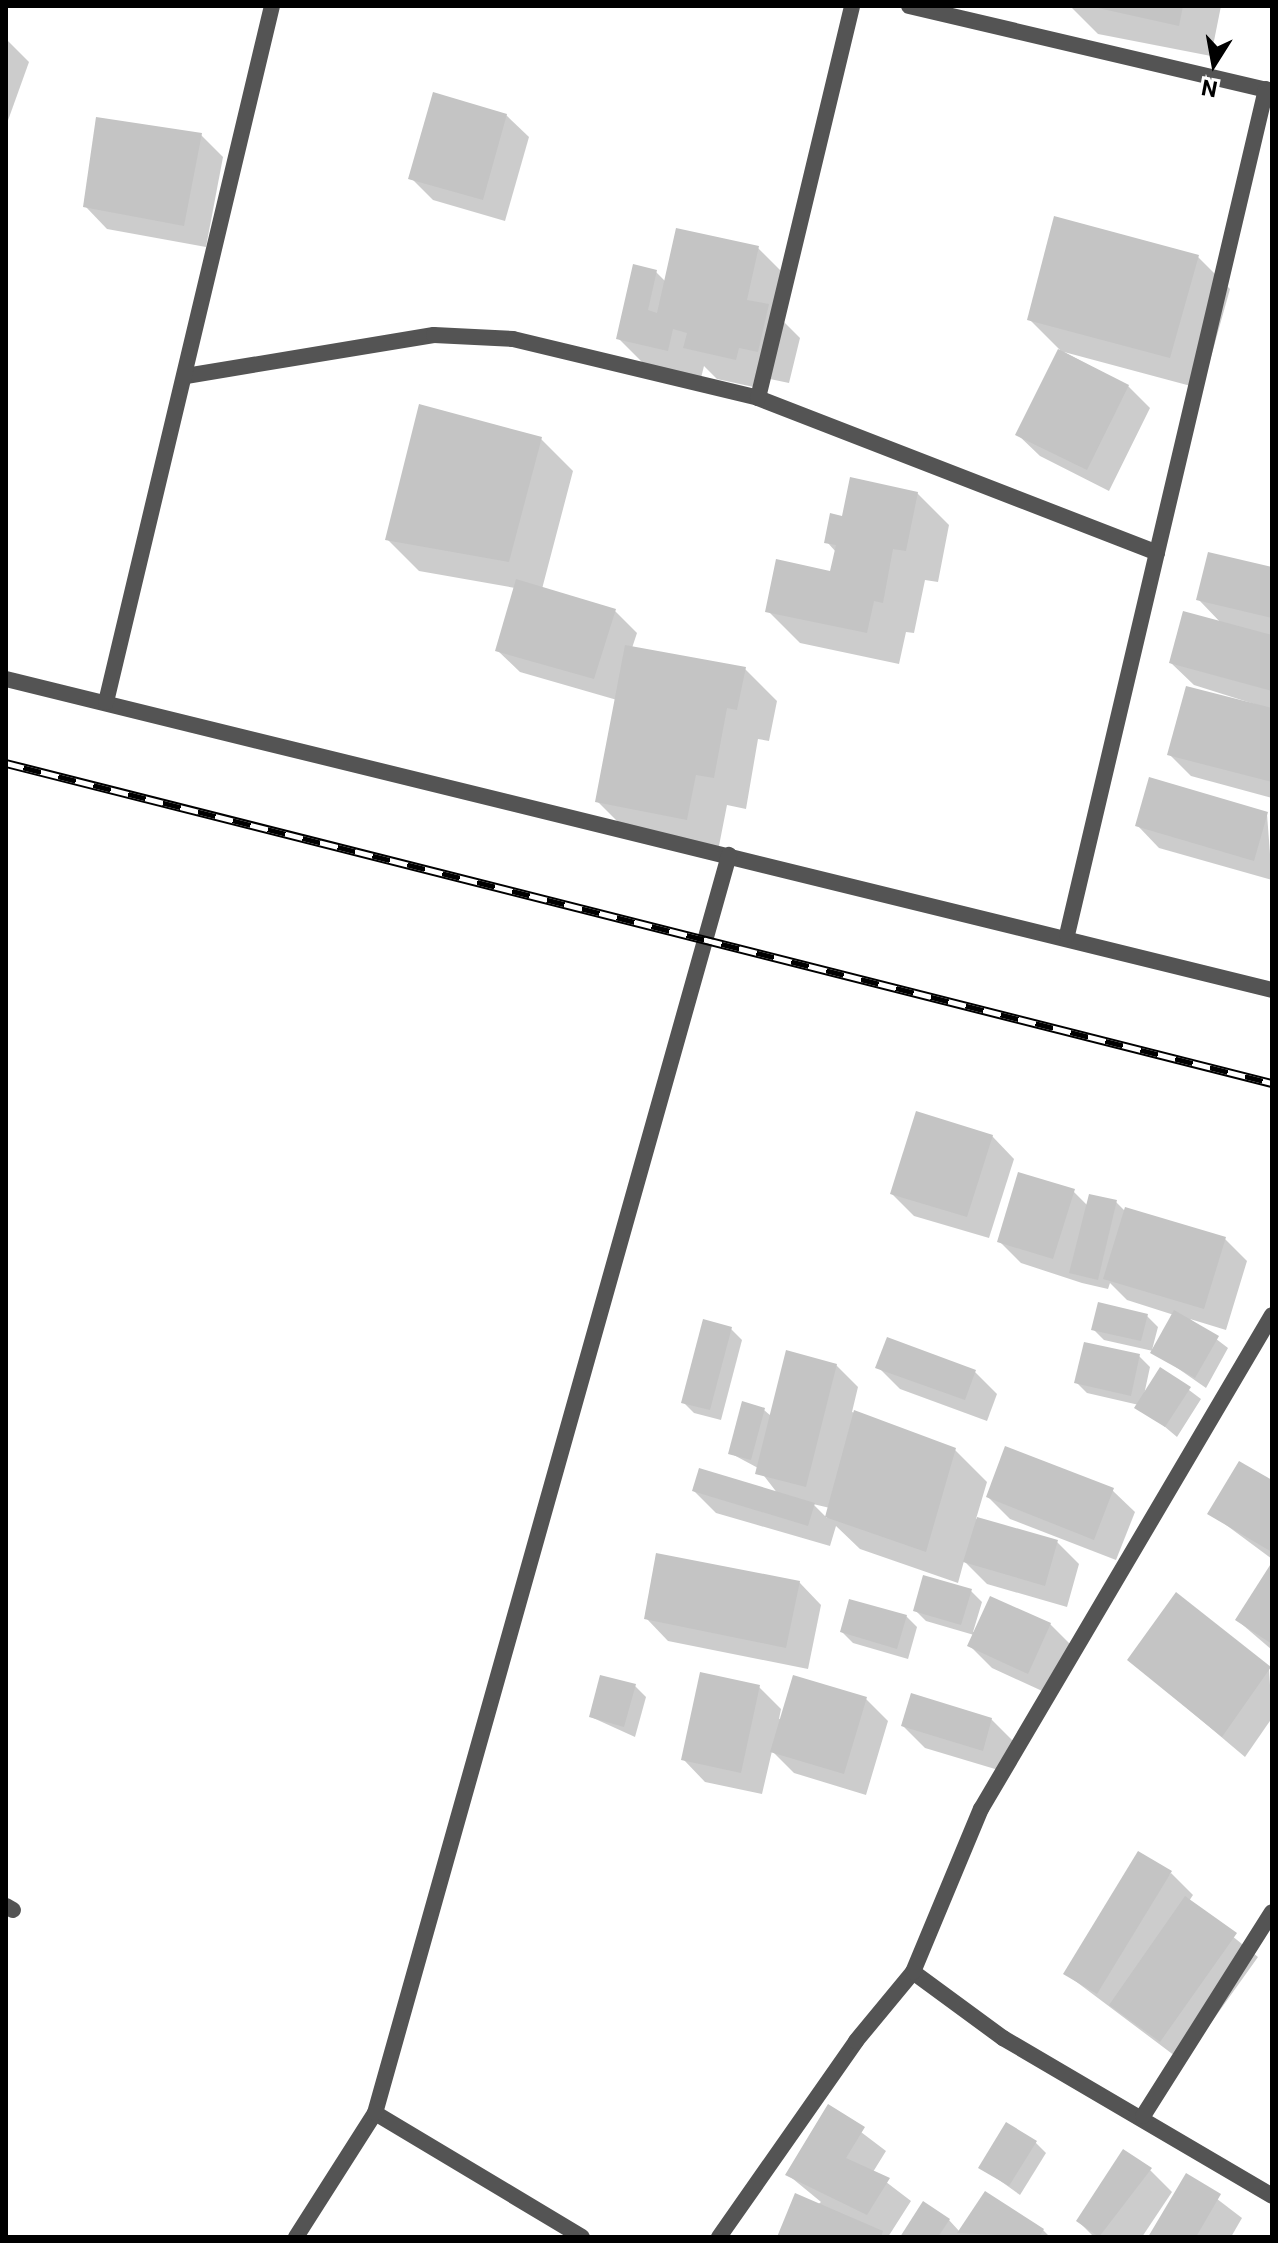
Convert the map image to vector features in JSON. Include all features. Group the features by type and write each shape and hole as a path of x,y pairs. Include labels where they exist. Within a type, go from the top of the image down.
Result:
{"street":[{"path":"106,702 272,6"},
{"path":"758,398 852,6"},
{"path":"909,6 1269,90 1067,935"},
{"path":"186,376 468,333 758,398 1157,553"},
{"path":"6,679 1067,935 1272,990"},
{"path":"296,2237 375,2113 729,855"},
{"path":"719,2237 856,2041 913,1972 981,1809 1272,1315"},
{"path":"1143,2116 1272,1912"},
{"path":"913,1972 1003,2038 1143,2116 1272,2196"},
{"path":"375,2113 582,2237"}],"building":[{"path":"1089,6 1183,6 1179,26"},
{"path":"433,92 507,114 483,200 408,179"},
{"path":"96,117 202,133 184,226 83,207"},
{"path":"1054,216 1199,255 1170,358 1027,320"},
{"path":"676,228 759,246 747,300 769,304 758,352 739,348 736,360 683,348 687,333 673,329 668,351 616,339 633,264 657,270 648,310 657,313"},
{"path":"1058,349 1129,385 1087,470 1015,435"},
{"path":"419,404 542,437 509,562 385,540"},
{"path":"850,477 918,492 906,551 893,549 883,603 874,601 867,633 765,612 776,559 830,571 836,545 824,543 830,513 842,516"},
{"path":"1208,552 1272,567 1272,618 1196,600"},
{"path":"516,579 616,609 594,679 495,651"},
{"path":"1183,611 1272,635 1272,691 1169,663"},
{"path":"625,645 746,667 737,710 727,708 714,778 696,775 687,820 595,802"},
{"path":"1186,686 1272,708 1272,782 1167,755"},
{"path":"1149,777 1268,812 1254,861 1135,826"},
{"path":"916,1111 993,1135 967,1217 890,1194"},
{"path":"1018,1172 1075,1189 1053,1259 997,1242"},
{"path":"1089,1194 1117,1200 1098,1280 1069,1273"},
{"path":"1125,1207 1226,1237 1204,1309 1103,1279"},
{"path":"1098,1302 1148,1314 1141,1341 1091,1330"},
{"path":"1174,1310 1219,1336 1195,1378 1150,1353"},
{"path":"703,1319 732,1327 710,1410 681,1403"},
{"path":"887,1337 976,1370 965,1400 875,1368"},
{"path":"1084,1342 1140,1354 1131,1396 1074,1383"},
{"path":"786,1350 837,1364 806,1487 755,1474"},
{"path":"1160,1367 1191,1387 1165,1427 1134,1408"},
{"path":"742,1401 765,1408 751,1460 728,1454"},
{"path":"854,1410 956,1448 926,1552 825,1517"},
{"path":"1005,1446 1114,1488 1094,1540 986,1497"},
{"path":"1239,1461 1272,1480 1272,1552 1207,1514"},
{"path":"699,1468 815,1503 808,1526 692,1491"},
{"path":"977,1517 1058,1540 1045,1586 963,1562"},
{"path":"656,1553 800,1581 786,1648 644,1619"},
{"path":"1272,1562 1272,1644 1235,1620"},
{"path":"923,1575 972,1589 961,1625 913,1611"},
{"path":"1176,1592 1271,1667 1222,1737 1127,1660"},
{"path":"990,1596 1051,1623 1028,1674 967,1646"},
{"path":"849,1599 907,1615 897,1649 840,1632"},
{"path":"700,1672 760,1685 741,1773 681,1760"},
{"path":"600,1675 636,1684 624,1727 589,1717"},
{"path":"793,1675 867,1697 844,1774 770,1752"},
{"path":"911,1693 992,1718 983,1751 901,1726"},
{"path":"1138,1851 1172,1871 1097,1994 1063,1974"},
{"path":"1185,1896 1237,1933 1160,2042 1109,2005"},
{"path":"828,2104 865,2127 846,2158 890,2178 867,2215 785,2175"},
{"path":"1006,2122 1037,2141 1009,2186 978,2168"},
{"path":"1123,2149 1152,2168 1099,2237 1076,2221"},
{"path":"1186,2173 1221,2194 1196,2237 1148,2237"},
{"path":"985,2191 1044,2229 1039,2237 957,2233"},
{"path":"795,2193 883,2231 881,2237 777,2237"},
{"path":"923,2201 950,2219 938,2237 900,2237"}],"railway":[{"path":"6,763 1272,1083"}]}
